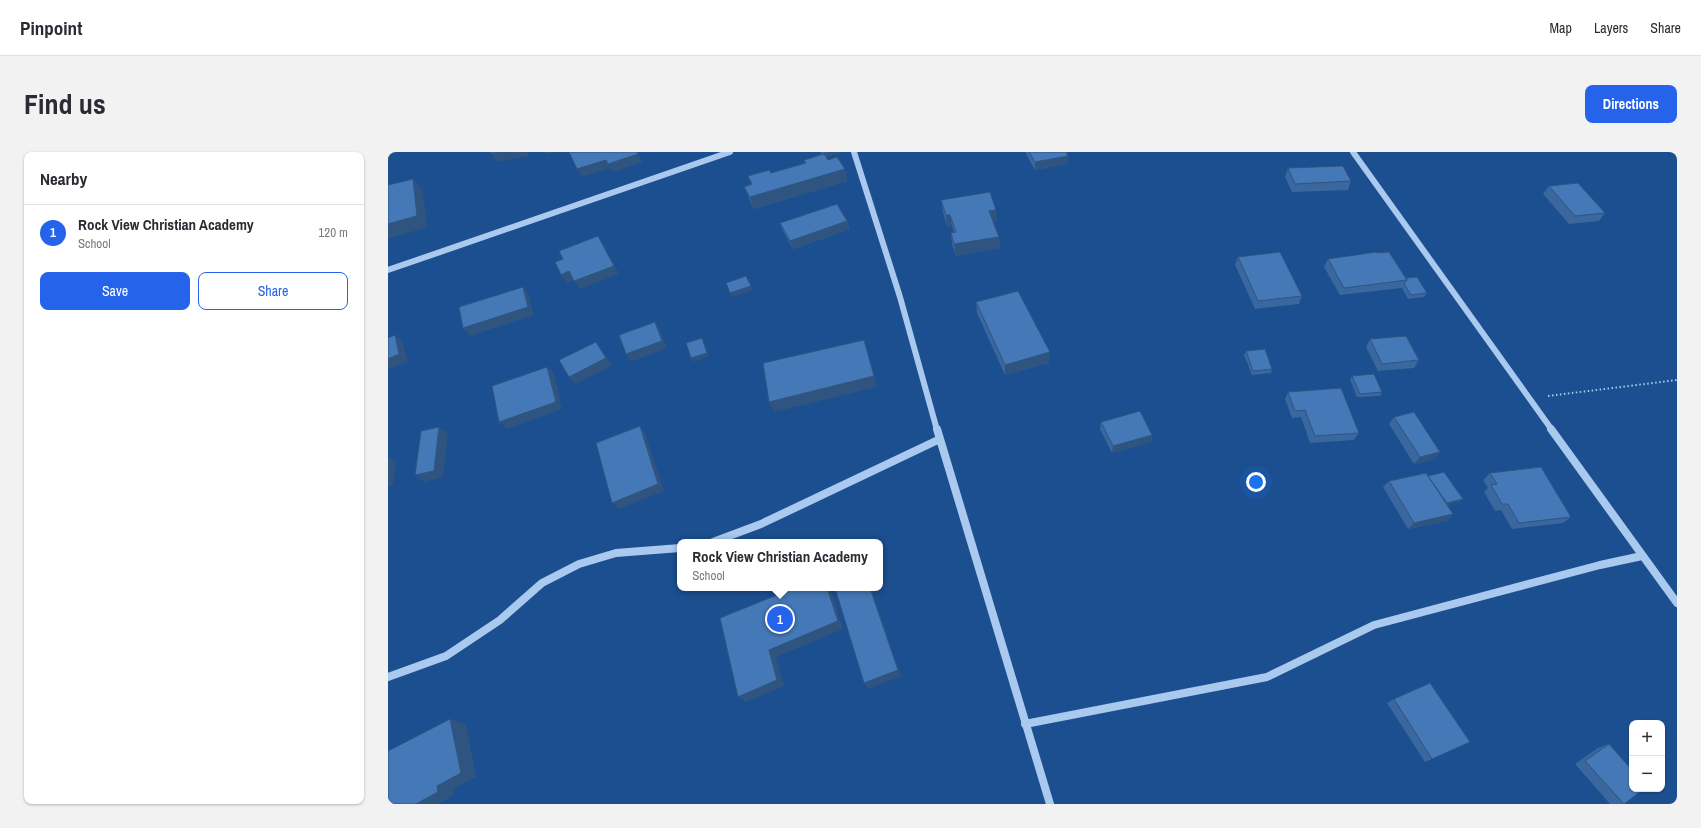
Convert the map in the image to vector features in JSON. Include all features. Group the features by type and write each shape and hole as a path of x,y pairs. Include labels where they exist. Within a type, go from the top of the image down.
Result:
{"street":[{"path":"388,270 730,152"},
{"path":"854,152 900,297 940,439 1050,804"},
{"path":"1353,152 1429,255 1529,398 1677,603"},
{"path":"722,539 773,518 940,439"},
{"path":"388,677 446,656 500,620 542,583 579,564 616,553 677,548"},
{"path":"1025,724 1267,677 1374,625 1600,565 1642,556"}],"path":[{"path":"1529,398 1677,380"}],"building":[{"path":"569,152 637,152 638,154 608,164 606,160 577,169"},
{"path":"1029,152 1066,152 1068,156 1035,162"},
{"path":"824,154 828,160 837,157 845,169 750,197 744,187 752,184 748,176 769,170 771,173 806,163 804,160"},
{"path":"1343,166 1351,181 1295,184 1288,168"},
{"path":"413,179 417,216 388,224 388,185"},
{"path":"1578,183 1605,213 1575,216 1549,186"},
{"path":"990,192 996,210 989,211 999,237 954,244 951,233 956,232 950,215 946,215 941,200"},
{"path":"837,204 847,221 790,241 780,223"},
{"path":"598,236 614,266 574,281 569,271 561,275 555,262 563,259 559,251"},
{"path":"1280,252 1302,296 1258,301 1238,257"},
{"path":"1376,252 1389,252 1407,280 1344,288 1328,259"},
{"path":"746,276 751,286 730,293 726,283"},
{"path":"1417,277 1427,293 1411,295 1404,284 1407,280 1406,278"},
{"path":"523,287 528,307 463,328 459,307"},
{"path":"1018,291 1050,352 1005,365 976,302"},
{"path":"655,322 662,341 626,354 619,335"},
{"path":"395,335 399,354 388,359 388,338"},
{"path":"1406,336 1419,360 1382,364 1370,339"},
{"path":"702,338 707,353 691,358 686,343"},
{"path":"864,340 874,376 769,402 763,363"},
{"path":"596,342 606,358 569,377 559,360"},
{"path":"1265,349 1272,369 1253,371 1246,351"},
{"path":"547,367 556,402 499,422 492,386"},
{"path":"1374,374 1382,392 1360,394 1352,376"},
{"path":"1341,388 1359,433 1315,436 1305,410 1295,411 1288,392"},
{"path":"1140,411 1152,435 1113,446 1101,422"},
{"path":"1414,412 1440,452 1420,457 1394,417"},
{"path":"640,426 658,484 612,503 596,443"},
{"path":"439,427 434,471 415,475 421,431"},
{"path":"1541,467 1571,517 1519,523 1508,504 1502,504 1491,485 1497,484 1490,473"},
{"path":"1444,472 1463,499 1447,503 1428,476"},
{"path":"1426,473 1453,514 1414,523 1389,481"},
{"path":"787,591 828,591 838,621 769,650 777,680 738,697 720,618"},
{"path":"836,591 871,591 898,670 864,683"},
{"path":"1430,683 1470,742 1432,759 1394,699"},
{"path":"450,719 461,773 437,786 438,792 416,804 388,804 388,751"},
{"path":"1609,744 1629,767 1629,792 1640,792 1624,804 1585,761"}],"place":[{"name":"Rock View Christian Academy","path":"780,619"}]}
